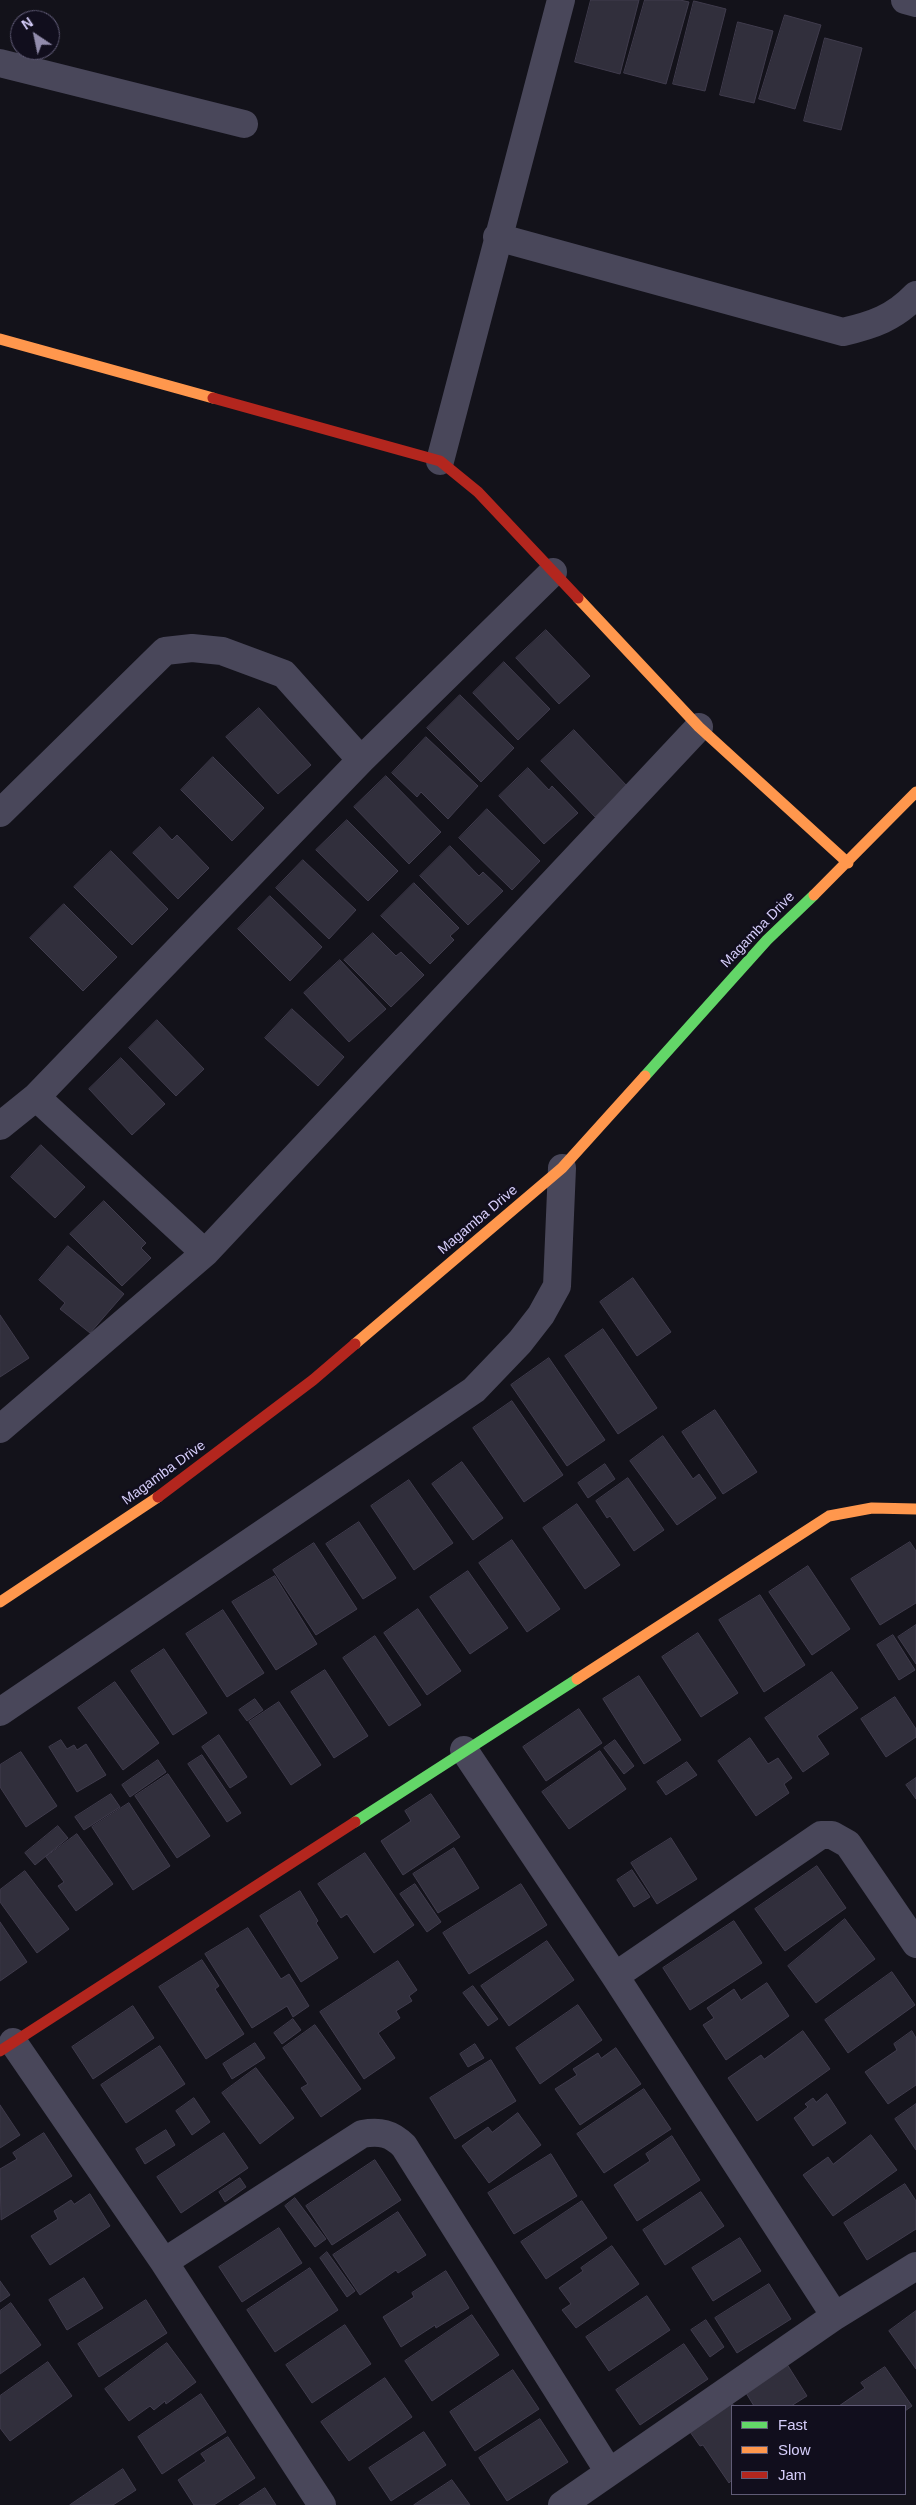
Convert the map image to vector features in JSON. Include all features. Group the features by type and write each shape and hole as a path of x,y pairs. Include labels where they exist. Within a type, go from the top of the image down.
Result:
{"street":[{"path":"440,461 497,237 561,0"},
{"path":"905,0 916,3"},
{"path":"0,63 244,124"},
{"path":"497,237 843,332 875,324 902,309 916,295"},
{"path":"0,339 440,461 478,492 700,727 848,863"},
{"path":"0,1126 36,1097 361,760 553,572"},
{"path":"0,813 165,651 192,648 222,652 284,674 361,760"},
{"path":"0,1429 205,1253 700,727"},
{"name":"Magamba Drive","path":"0,1602 145,1507 313,1380 562,1168 767,940 848,863 916,792"},
{"path":"36,1097 205,1253"},
{"path":"0,1712 474,1390 520,1342 541,1315 557,1286 562,1168"},
{"path":"322,2505 164,2262 6,2047 829,1516 864,1507 900,1506 916,1509"},
{"path":"464,1750 615,1976 834,2316"},
{"path":"615,1976 821,1835 832,1835 848,1844 916,1944"},
{"path":"164,2262 362,2134 379,2132 394,2136 404,2146 609,2472"},
{"path":"562,2505 834,2316 916,2266"}],"building":[{"path":"591,0 639,0 620,74 575,62"},
{"path":"645,0 680,0 689,2 666,84 624,73"},
{"path":"694,1 726,9 705,91 673,84"},
{"path":"785,15 821,25 795,109 759,99"},
{"path":"738,22 773,31 754,103 720,95"},
{"path":"825,38 862,48 841,130 804,121"},
{"path":"546,630 590,676 559,704 516,658"},
{"path":"504,662 550,709 518,740 473,693"},
{"path":"460,695 514,748 481,782 427,728"},
{"path":"259,708 311,765 278,794 226,737"},
{"path":"574,730 627,786 595,817 541,761"},
{"path":"426,737 478,786 448,819 421,792 417,797 392,773"},
{"path":"213,757 264,808 232,841 181,790"},
{"path":"528,768 549,790 552,786 578,813 544,844 499,796"},
{"path":"386,776 441,832 409,864 354,807"},
{"path":"487,809 540,861 512,890 459,838"},
{"path":"347,820 398,871 368,901 316,850"},
{"path":"160,827 172,840 177,835 209,868 178,899 133,853"},
{"path":"450,846 479,876 483,872 503,891 468,925 420,876"},
{"path":"111,851 168,909 132,945 74,887"},
{"path":"303,860 356,910 329,939 276,888"},
{"path":"414,883 459,928 450,936 454,940 430,964 381,916"},
{"path":"270,896 322,947 290,981 238,929"},
{"path":"64,904 117,957 83,991 30,938"},
{"path":"373,933 396,956 401,952 424,975 391,1007 344,960"},
{"path":"340,960 386,1009 349,1042 304,993"},
{"path":"292,1009 344,1057 318,1086 265,1038"},
{"path":"157,1020 204,1069 176,1096 129,1048"},
{"path":"121,1058 165,1104 132,1135 89,1089"},
{"path":"41,1145 85,1187 55,1218 11,1177"},
{"path":"104,1201 146,1243 141,1248 151,1258 122,1286 70,1234"},
{"path":"68,1246 124,1294 90,1333 60,1309 65,1303 39,1280"},
{"path":"633,1278 671,1332 637,1356 600,1302"},
{"path":"0,1315 29,1358 0,1377"},
{"path":"603,1329 657,1408 618,1434 565,1356"},
{"path":"549,1358 605,1440 567,1466 511,1385"},
{"path":"512,1401 563,1475 524,1502 473,1428"},
{"path":"715,1410 757,1472 723,1494 682,1432"},
{"path":"663,1436 693,1479 699,1474 716,1498 677,1525 630,1461"},
{"path":"462,1462 503,1518 473,1540 432,1484"},
{"path":"605,1464 615,1479 588,1498 578,1483"},
{"path":"628,1478 664,1530 634,1551 610,1516 607,1518 596,1501"},
{"path":"409,1480 453,1543 414,1570 371,1506"},
{"path":"577,1504 620,1565 585,1589 543,1528"},
{"path":"359,1522 396,1578 363,1599 326,1544"},
{"path":"512,1540 560,1609 527,1632 479,1563"},
{"path":"910,1542 916,1551 916,1603 880,1625 851,1579"},
{"path":"314,1543 357,1609 316,1635 273,1570"},
{"path":"808,1566 850,1629 812,1655 769,1592"},
{"path":"468,1571 508,1628 470,1654 430,1597"},
{"path":"275,1576 317,1644 276,1670 232,1602"},
{"path":"760,1595 805,1665 764,1692 719,1620"},
{"path":"418,1609 461,1671 427,1695 384,1633"},
{"path":"223,1610 264,1673 227,1697 186,1634"},
{"path":"916,1625 916,1664 898,1637"},
{"path":"698,1633 738,1693 701,1717 662,1657"},
{"path":"893,1635 915,1670 899,1680 877,1645"},
{"path":"375,1636 421,1705 389,1726 343,1658"},
{"path":"164,1649 207,1713 173,1735 131,1671"},
{"path":"325,1670 368,1736 334,1758 291,1692"},
{"path":"832,1672 858,1708 817,1736 829,1754 803,1772 765,1718"},
{"path":"639,1676 681,1740 644,1764 603,1699"},
{"path":"115,1682 159,1743 123,1770 78,1708"},
{"path":"895,1697 916,1729 916,1737 886,1757 861,1719"},
{"path":"255,1699 263,1710 247,1721 239,1710"},
{"path":"279,1702 321,1765 291,1785 249,1722"},
{"path":"579,1709 602,1743 546,1781 523,1747"},
{"path":"219,1735 247,1777 230,1788 202,1747"},
{"path":"750,1738 768,1764 778,1758 792,1778 784,1784 789,1793 756,1816 718,1761"},
{"path":"61,1740 67,1749 74,1745 77,1750 86,1744 106,1775 77,1792 49,1747"},
{"path":"615,1740 634,1766 624,1774 604,1748"},
{"path":"600,1751 626,1789 569,1829 542,1792"},
{"path":"21,1752 57,1806 26,1827 0,1787 0,1765"},
{"path":"202,1755 241,1813 227,1822 188,1764"},
{"path":"158,1760 166,1772 130,1797 122,1785"},
{"path":"687,1762 697,1775 666,1795 657,1782"},
{"path":"168,1774 210,1836 177,1858 135,1796"},
{"path":"916,1778 916,1799 906,1785"},
{"path":"111,1794 120,1807 84,1830 75,1817"},
{"path":"431,1794 460,1837 403,1875 381,1841 411,1821 405,1811"},
{"path":"129,1803 170,1866 133,1890 92,1827"},
{"path":"58,1826 68,1838 35,1865 25,1853"},
{"path":"77,1834 113,1884 76,1911 58,1886 64,1882 46,1857"},
{"path":"671,1838 697,1879 657,1904 631,1863"},
{"path":"454,1848 479,1888 438,1913 413,1874"},
{"path":"365,1853 414,1925 374,1953 347,1914 341,1918 318,1884"},
{"path":"817,1866 846,1908 785,1951 755,1909"},
{"path":"632,1870 650,1897 634,1907 617,1880"},
{"path":"25,1871 69,1929 37,1953 0,1902 0,1890"},
{"path":"415,1884 441,1922 427,1932 400,1894"},
{"path":"521,1884 547,1925 469,1974 443,1933"},
{"path":"300,1891 318,1921 316,1923 338,1958 301,1982 260,1916"},
{"path":"845,1919 875,1959 816,2003 788,1966"},
{"path":"734,1921 762,1963 690,2010 663,1968"},
{"path":"0,1922 27,1962 0,1981"},
{"path":"248,1928 281,1979 289,1974 309,2006 293,2017 287,2006 252,2028 205,1954"},
{"path":"547,1941 574,1980 509,2026 481,1986"},
{"path":"202,1960 219,1986 215,1989 244,2034 206,2059 159,1987"},
{"path":"398,1961 417,1990 409,1996 412,2001 396,2011 400,2018 378,2033 395,2058 364,2079 320,2012"},
{"path":"892,1972 915,2005 848,2053 825,2020"},
{"path":"767,1983 789,2016 726,2060 703,2025 714,2018 707,2008 734,1989 741,2000"},
{"path":"473,1986 498,2019 488,2026 463,1993"},
{"path":"578,2005 602,2040 540,2084 516,2048"},
{"path":"133,2006 154,2038 93,2079 72,2047"},
{"path":"293,2019 301,2030 282,2044 274,2033"},
{"path":"315,2025 361,2089 321,2117 301,2088 308,2084 283,2048"},
{"path":"803,2031 830,2069 757,2121 728,2078 761,2055 764,2059"},
{"path":"912,2031 916,2038 916,2085 888,2104 865,2072 897,2050 894,2044"},
{"path":"255,2043 265,2058 232,2079 223,2064"},
{"path":"475,2044 484,2058 468,2067 460,2054"},
{"path":"160,2046 185,2084 126,2123 101,2085"},
{"path":"616,2048 641,2084 580,2125 555,2089 577,2075 573,2069 598,2053 601,2058"},
{"path":"491,2060 516,2101 455,2139 430,2098"},
{"path":"256,2068 294,2118 260,2144 222,2093"},
{"path":"644,2089 671,2129 604,2173 577,2134"},
{"path":"827,2094 846,2123 813,2146 794,2118 808,2107 805,2104 813,2098 816,2102"},
{"path":"194,2098 210,2122 192,2135 176,2111"},
{"path":"916,2104 916,2150 895,2119"},
{"path":"0,2105 20,2135 0,2148"},
{"path":"518,2113 541,2145 489,2183 462,2146 488,2127 492,2132"},
{"path":"166,2130 175,2145 145,2164 136,2149"},
{"path":"44,2133 72,2176 1,2220 0,2169 17,2159 13,2153"},
{"path":"224,2133 248,2168 181,2213 157,2177"},
{"path":"871,2135 897,2170 833,2216 803,2175 828,2157 833,2164"},
{"path":"672,2136 700,2180 637,2221 614,2185 650,2161 646,2154"},
{"path":"551,2154 577,2196 514,2234 488,2193"},
{"path":"375,2160 401,2200 332,2245 306,2206"},
{"path":"240,2178 246,2187 225,2202 219,2192"},
{"path":"905,2184 916,2201 916,2229 867,2260 844,2223"},
{"path":"701,2192 724,2226 665,2265 643,2230"},
{"path":"90,2194 110,2226 50,2265 31,2236 58,2219 54,2211 71,2200 74,2204"},
{"path":"295,2198 326,2239 315,2247 285,2206"},
{"path":"582,2201 607,2238 546,2279 521,2242"},
{"path":"398,2212 426,2255 398,2273 396,2270 360,2295 333,2255"},
{"path":"279,2228 302,2263 242,2302 219,2267"},
{"path":"740,2238 761,2271 713,2301 692,2268"},
{"path":"612,2246 639,2284 576,2328 562,2310 571,2304 559,2288 583,2271 581,2268"},
{"path":"327,2252 355,2291 347,2297 320,2258"},
{"path":"310,2268 338,2310 275,2352 247,2310"},
{"path":"446,2271 469,2308 436,2328 435,2325 401,2347 383,2317 414,2297 412,2293"},
{"path":"84,2278 103,2308 67,2330 49,2300"},
{"path":"0,2281 10,2295 0,2302"},
{"path":"769,2284 791,2319 737,2353 715,2318"},
{"path":"647,2296 670,2330 609,2371 586,2337"},
{"path":"146,2300 167,2333 99,2377 78,2344"},
{"path":"11,2303 41,2345 0,2374 0,2311"},
{"path":"916,2311 916,2369 889,2331"},
{"path":"472,2315 499,2355 432,2401 405,2361"},
{"path":"706,2320 724,2347 710,2357 691,2330"},
{"path":"345,2325 371,2364 312,2403 286,2365"},
{"path":"167,2343 196,2382 166,2404 165,2401 154,2410 150,2406 129,2421 105,2389"},
{"path":"684,2344 708,2379 640,2425 616,2390"},
{"path":"785,2361 807,2396 793,2405 753,2405 743,2388"},
{"path":"48,2362 72,2396 10,2441 0,2428 0,2396"},
{"path":"885,2367 912,2406 906,2410 906,2405 840,2405 865,2388 861,2383"},
{"path":"513,2370 539,2409 475,2451 450,2412"},
{"path":"385,2378 412,2417 349,2461 321,2422"},
{"path":"201,2394 226,2432 162,2474 138,2437"},
{"path":"727,2396 733,2405 731,2405 731,2481 729,2483 703,2445 700,2446 683,2422"},
{"path":"540,2419 568,2462 507,2501 479,2458"},
{"path":"424,2432 446,2465 391,2501 369,2468"},
{"path":"228,2437 255,2478 214,2505 194,2505 178,2480 206,2461 201,2454"},
{"path":"123,2469 136,2490 113,2505 70,2505"},
{"path":"452,2480 470,2505 414,2505"},
{"path":"265,2488 276,2505 239,2505"}],"traffic: fast":[{"path":"645,1076 767,940 814,895"},
{"path":"355,1822 577,1679"}],"traffic: slow":[{"path":"0,339 213,398"},
{"path":"578,598 699,727 848,863"},
{"path":"814,895 916,792"},
{"path":"355,1344 562,1168 645,1076"},
{"path":"0,1602 158,1497"},
{"path":"577,1679 829,1516 872,1508 916,1509"}],"traffic: jam":[{"path":"213,398 440,461 478,492 578,598"},
{"path":"158,1497 313,1380 355,1344"},
{"path":"0,2051 355,1822"}]}
